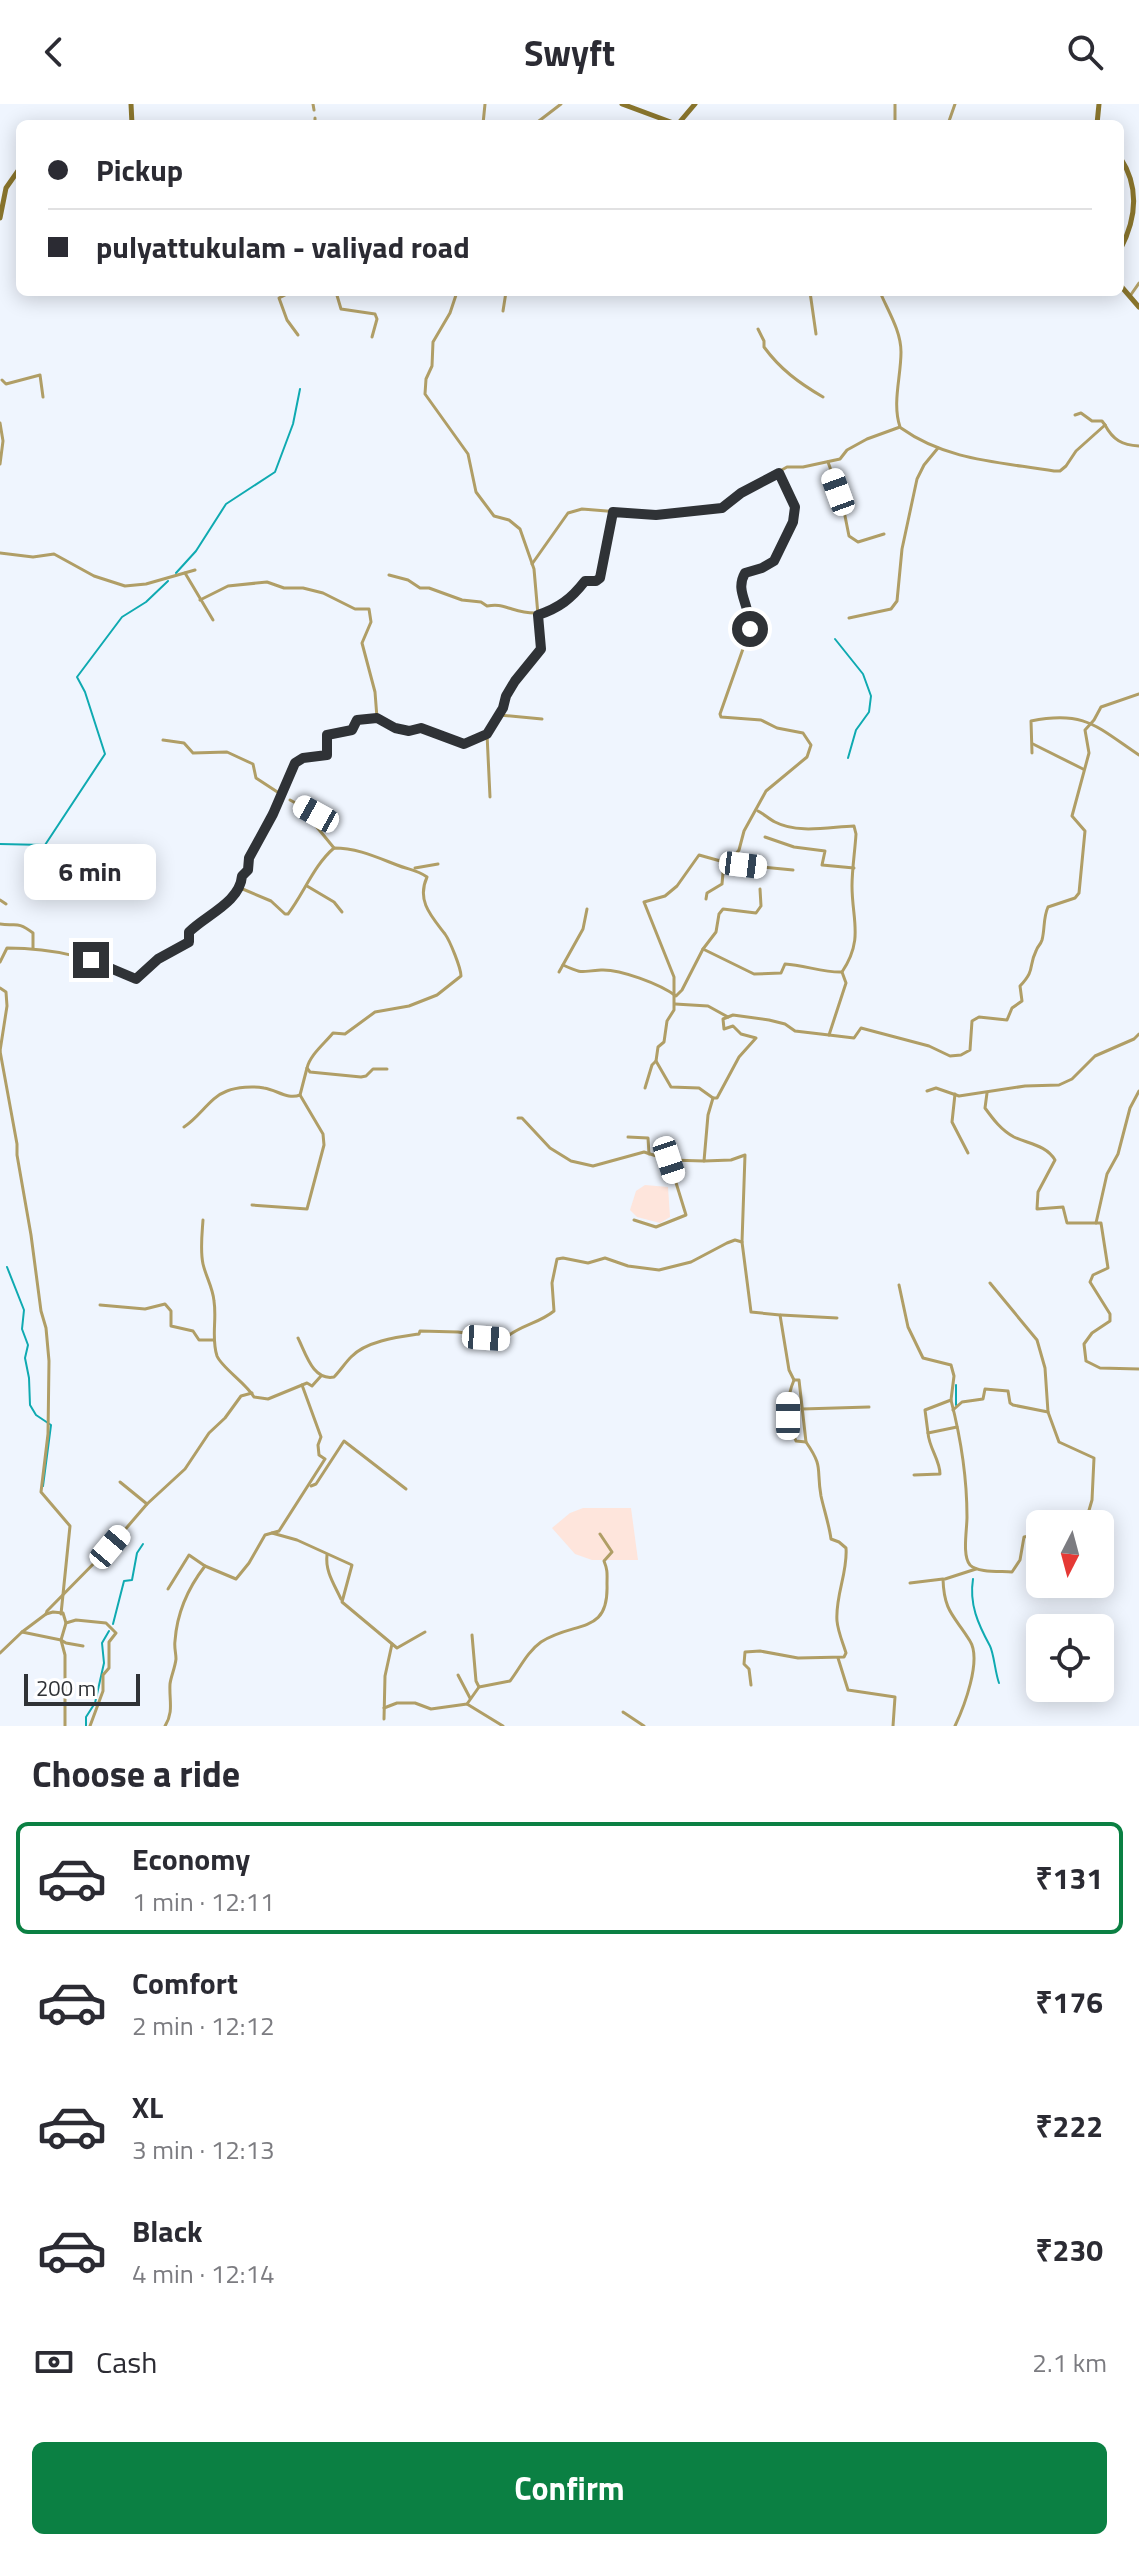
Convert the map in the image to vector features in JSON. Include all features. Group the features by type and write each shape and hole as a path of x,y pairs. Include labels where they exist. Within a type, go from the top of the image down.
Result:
{"street":[{"path":"313,104 314,110"},
{"path":"540,120 561,104"},
{"path":"622,104 655,120"},
{"path":"681,120 695,104"},
{"path":"1124,162 1131,172 1138,212 1124,242"},
{"path":"0,218 6,188 16,174"},
{"path":"1130,296 1139,283"},
{"path":"1124,289 1139,307"},
{"path":"283,296 279,298 287,320 298,335"},
{"path":"337,296 341,309 375,314 377,319 372,337"},
{"path":"0,962 7,948 33,948 72,954 136,979 158,959 187,945 189,932 226,904 248,870 252,851 295,763 303,758 327,755 327,735 352,730 357,720 377,718 395,728 409,731 421,728 464,744 487,734 515,681 541,649 532,564 520,529 509,520 494,516 476,492 468,454 425,394 426,379 432,366 433,342 450,313 456,296"},
{"path":"503,311 505,296"},
{"path":"811,296 816,334"},
{"path":"532,564 568,513 582,509 656,515 722,508 741,493 787,467 840,459 847,450 867,439 900,427 896,414 901,349 895,324 882,296"},
{"path":"758,329 764,347 777,364 823,397"},
{"path":"1,379 6,384 40,375 43,397"},
{"path":"1075,415 1081,413 1092,421 1102,421 1120,443 1139,446"},
{"path":"0,423 3,441 0,464"},
{"path":"901,428 923,443 938,448 1008,466 1060,471 1105,425"},
{"path":"849,618 891,609 897,601 902,549 917,479 938,448"},
{"path":"828,462 842,501 849,536 858,542 884,534"},
{"path":"645,1088 658,1047 664,1042 676,996 670,962 658,942 644,902 665,896 677,886 699,855 724,862 732,859 766,791 807,757 811,745 803,733 777,728 761,720 721,717 720,714 750,629 742,623 747,610 741,580 745,573 774,561 793,522 795,507 779,473"},
{"path":"389,575 462,600 481,602 487,606 500,604 538,615 568,601 585,581 600,578 613,512"},
{"path":"0,553 33,557 54,554 102,579 125,586 146,584 195,570"},
{"path":"185,573 213,620"},
{"path":"200,600 228,586 267,582 284,588 303,588 323,593 355,609 369,609 371,622 362,643 375,692 377,718"},
{"path":"713,1098 717,1098 739,1057 747,1052 756,1038 741,1034 733,1026 724,1029 723,1019 733,1015 776,1021 795,1031 854,1038 861,1028 929,1046 950,1056 970,1050 972,1021 979,1017 1007,1020 1012,1008 1022,1001 1020,986 1034,965 1048,907 1075,898 1079,893 1085,831 1072,816 1089,753 1085,730 1101,707 1139,694"},
{"path":"499,715 542,719"},
{"path":"1032,753 1031,721 1061,717 1086,719 1139,755"},
{"path":"487,734 490,797"},
{"path":"163,740 184,743 193,753 227,752 253,764 256,778 282,795"},
{"path":"1031,744 1083,769"},
{"path":"252,1205 307,1209 324,1145 323,1134 300,1095 312,1055 324,1047 333,1033 345,1034 375,1012 409,1006 437,995 461,976 461,968 448,938 428,913 423,896 427,877 413,868 359,850 334,848 316,826 320,819 316,814 290,800"},
{"path":"757,810 775,822 791,827 828,829 854,826 852,889 857,915 855,942 842,972 846,983 829,1035"},
{"path":"765,837 794,847 825,851 822,865 854,868"},
{"path":"238,887 271,901 288,914 319,864 334,848"},
{"path":"732,859 743,865 793,870"},
{"path":"706,899 707,893 715,885 722,884 724,862"},
{"path":"413,868 438,864"},
{"path":"307,886 334,902 342,912"},
{"path":"676,996 716,932 719,914 723,909 759,911 760,889"},
{"path":"0,900 6,904"},
{"path":"559,972 583,929 587,909"},
{"path":"0,924 15,923 28,929 33,933 33,948"},
{"path":"703,949 754,974 781,973 785,964 842,972"},
{"path":"563,965 586,973 602,969 618,973 654,983 676,996"},
{"path":"0,988 6,992 7,1006 0,1051 46,1328 50,1401 41,1492 70,1526 61,1614"},
{"path":"675,1004 708,1006 729,1017"},
{"path":"927,1091 936,1088 955,1094 987,1093 1025,1086 1059,1085 1072,1079 1095,1056 1139,1034"},
{"path":"656,1061 671,1087 699,1088 713,1098"},
{"path":"307,1068 310,1072 361,1077 373,1069 387,1069"},
{"path":"184,1127 204,1112 211,1100 226,1091 264,1088 293,1098 300,1095"},
{"path":"1096,1223 1107,1174 1118,1154 1130,1108 1139,1091"},
{"path":"987,1093 985,1108 994,1120 1011,1135 1049,1150 1055,1160 1038,1192 1037,1209 1063,1207 1067,1223 1101,1223 1108,1268 1093,1275 1090,1282 1110,1314 1110,1321 1092,1333 1084,1344 1086,1361 1100,1368 1139,1369"},
{"path":"955,1094 952,1122 968,1153"},
{"path":"704,1161 708,1115 713,1098"},
{"path":"518,1118 522,1118 550,1148 571,1161 593,1166 644,1152 669,1160 731,1160 745,1155 742,1242 751,1312 837,1318"},
{"path":"628,1137 648,1138 649,1154"},
{"path":"634,1220 656,1227 678,1221 686,1215 669,1160"},
{"path":"203,1220 203,1264 214,1298 216,1328 213,1340 218,1360 254,1397 268,1399 307,1383 312,1386 321,1376"},
{"path":"298,1338 311,1364 325,1379 334,1377 361,1350 398,1337 419,1334 420,1331 458,1332 504,1339 522,1326 537,1322 554,1311 552,1283 557,1259 588,1263 605,1258 628,1266 659,1270 691,1262 735,1240 742,1242"},
{"path":"990,1283 1037,1340 1045,1368 1048,1412 1059,1442 1094,1458 1089,1510"},
{"path":"899,1285 908,1327 923,1358 951,1365 954,1376 951,1400 967,1488 967,1541 964,1553 967,1563 976,1569"},
{"path":"100,1305 145,1309 165,1304 171,1311 171,1326 193,1331 199,1340 213,1340"},
{"path":"780,1315 789,1370 794,1380 788,1395 788,1416 796,1441 806,1442"},
{"path":"751,1685 749,1669 744,1664 745,1652 760,1651 798,1658 838,1658 846,1653 837,1623 846,1548 831,1539 820,1493 821,1476 817,1459 806,1442 799,1380 794,1380"},
{"path":"168,1589 189,1555 205,1566 236,1579 265,1535 279,1531 325,1459 319,1455 321,1437 302,1385"},
{"path":"953,1410 962,1402 983,1399 985,1389 1008,1391 1013,1405 1048,1412"},
{"path":"0,1653 46,1614 147,1504 185,1469 209,1433 241,1396 252,1393"},
{"path":"914,1475 927,1476 941,1472 929,1445 925,1410 951,1400"},
{"path":"802,1409 869,1407"},
{"path":"928,1433 957,1427"},
{"path":"308,1486 316,1484 344,1441 406,1489"},
{"path":"120,1482 147,1504"},
{"path":"272,1533 297,1540 352,1565 341,1599"},
{"path":"467,1704 479,1687 510,1681 538,1644 599,1618 609,1596 609,1573 604,1561 612,1552 600,1534"},
{"path":"910,1583 943,1579 976,1569 1012,1572 1020,1560 1026,1537"},
{"path":"327,1555 329,1574 341,1599 397,1648 425,1632"},
{"path":"165,1726 170,1718 170,1683 176,1659 179,1618 189,1587 205,1566"},
{"path":"943,1579 952,1618 972,1645 971,1680 955,1726"},
{"path":"46,1614 63,1613 66,1623 61,1640 65,1655 65,1726"},
{"path":"66,1623 76,1620 106,1623 116,1633 109,1642 109,1668 103,1675 103,1691 90,1726"},
{"path":"22,1632 83,1646"},
{"path":"472,1635 479,1687"},
{"path":"384,1719 385,1676 392,1644"},
{"path":"838,1658 848,1690 895,1697 893,1726"},
{"path":"458,1675 470,1698"},
{"path":"876,1688 877,1694"},
{"path":"384,1708 397,1703 415,1703 431,1709 467,1704 503,1726"},
{"path":"623,1712 644,1726"}],"shaded area":[{"path":"645,1185 668,1187 670,1217 660,1223 637,1217 630,1210 636,1191"},
{"path":"583,1508 631,1508 638,1560 592,1560 575,1554 552,1528 570,1513"}],"waterway":[{"path":"176,573 196,551 226,504 275,472 293,424 300,389"},
{"path":"45,845 105,754 77,677 122,617 146,602 168,581"},
{"path":"835,639 863,674 871,696 869,712 856,730 848,758"},
{"path":"0,844 45,845 64,855 83,854 98,876 88,892"},
{"path":"7,1267 24,1310 22,1329 28,1345 25,1358 30,1405 36,1415 51,1425 43,1486"},
{"path":"956,1385 956,1405"},
{"path":"113,1624 124,1581 132,1580 137,1553 143,1544"},
{"path":"973,1579 972,1597 976,1614 991,1649 999,1683"},
{"path":"86,1726 86,1717 95,1703 104,1663 102,1643 109,1631"}],"route":[{"path":"91,960 136,979 158,959 189,942 189,932 226,904 242,882 249,858 273,814 295,763 303,758 327,755 327,735 352,730 357,720 377,718 395,728 409,731 421,728 464,744 487,734 515,681 541,649 538,615 568,601 585,581 600,578 613,512 656,515 722,508 741,493 779,473 795,507 793,522 774,561 745,573 741,580 743,601 747,606 742,623 750,629"}]}
